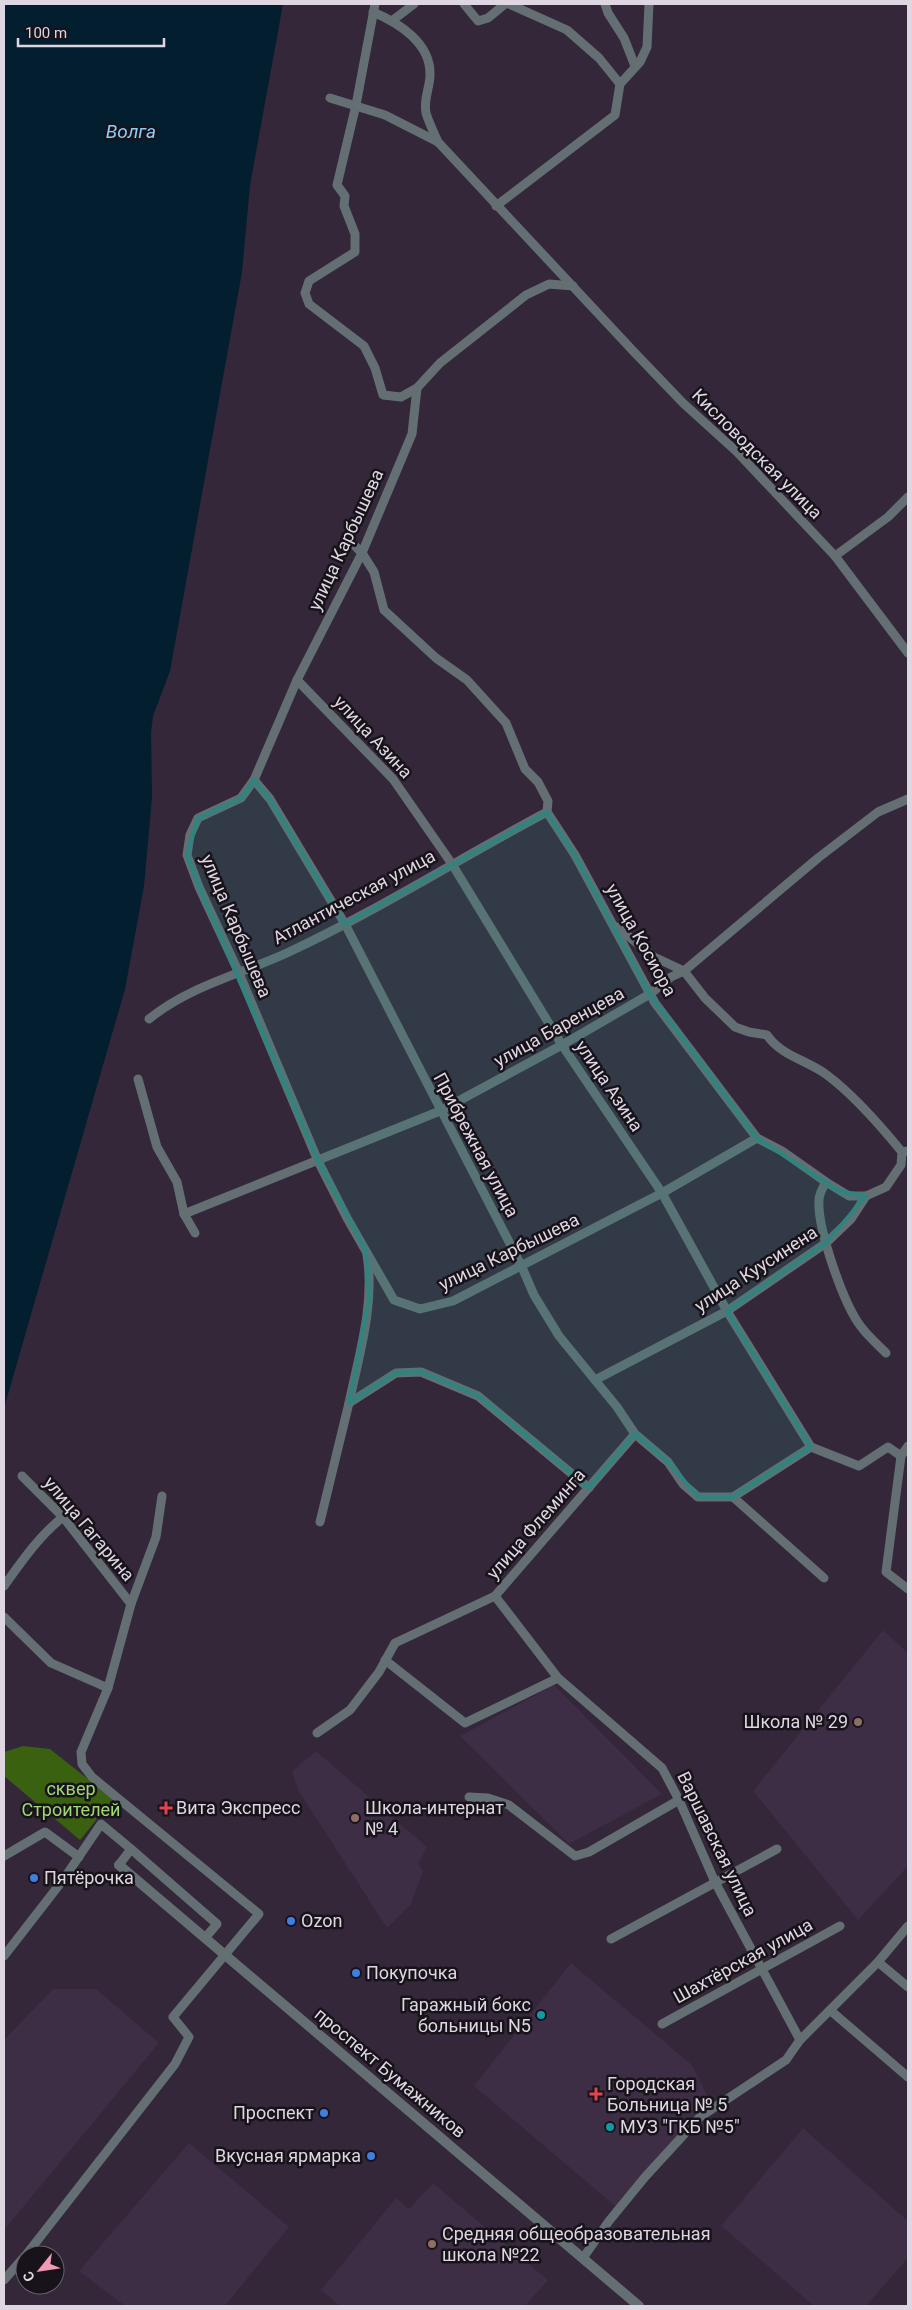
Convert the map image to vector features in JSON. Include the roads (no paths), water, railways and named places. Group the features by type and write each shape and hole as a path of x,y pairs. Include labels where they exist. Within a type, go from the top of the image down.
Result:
{"street":[{"path":"393,20 414,4"},
{"path":"464,4 478,20 488,18 505,4"},
{"path":"509,4 567,30 599,58 620,84"},
{"path":"605,4 608,13 624,38 635,66"},
{"path":"496,206 615,116 620,84 640,62 648,47 649,4"},
{"path":"438,142 426,112 425,93 430,75 426,54 413,36 374,8 356,105 337,185 345,196 344,206 355,234 355,252 308,281 305,293 309,304 364,346 375,368 383,394 400,397 417,388 440,363 526,295 549,284 573,286"},
{"path":"330,98 385,115 438,142"},
{"name":"Кисловодская улица","path":"438,142 496,206 683,403 737,452 834,556 908,653"},
{"name":"улица Карбышева","path":"417,388 412,434 362,552 297,680 254,780 240,798 198,818 190,835 187,855 199,888 239,973 318,1161 347,1218 394,1300 420,1310 454,1301 662,1193 757,1138"},
{"path":"834,556 888,517 908,497"},
{"name":"улица Косиора","path":"351,542 362,552 374,572 384,610 436,658 467,680 506,722 525,769 538,782 548,800 547,812 575,855 650,994 757,1138 850,1196 866,1196"},
{"name":"улица Азина","path":"297,680 393,779 452,864 562,1045 662,1193 727,1311 811,1447"},
{"name":"Прибрежная улица","path":"254,780 270,799 345,924 521,1265 534,1296 559,1336 617,1407 635,1434 668,1462 683,1484 698,1497 733,1497"},
{"name":"улица Баренцева","path":"184,1214 440,1111 562,1045 650,994 671,977 684,971 818,858 878,812 908,798"},
{"name":"Атлантическая улица","path":"148,1018 164,1006 225,977 289,952 345,924 547,812"},
{"path":"610,920 654,957 684,971 705,998 735,1027 767,1035 780,1050 804,1060 828,1076 905,1151"},
{"path":"138,1078 157,1146 177,1182 184,1214 195,1233"},
{"name":"улица Куусинена","path":"595,1380 727,1311 826,1243 851,1219 866,1196 886,1187 901,1165 905,1151"},
{"path":"826,1182 819,1199 826,1243 848,1304 861,1328 886,1353"},
{"path":"320,1522 349,1403 369,1298 370,1273 366,1251"},
{"path":"349,1403 396,1373 421,1372 478,1396 589,1488"},
{"name":"улица Флеминга","path":"317,1733 350,1710 379,1672 395,1643 495,1596 635,1434"},
{"path":"824,1578 733,1497 811,1447 859,1466 888,1446 901,1456"},
{"path":"908,1446 901,1456 886,1572 908,1589"},
{"name":"улица Гагарина","path":"22,1476 63,1517 131,1604"},
{"path":"35,2245 175,2064 189,2037 172,2017 259,1914 92,1777 82,1764 81,1752 108,1688 131,1604 156,1537 162,1496"},
{"path":"4,1586 28,1551 47,1529 63,1517"},
{"name":"Варшавская улица","path":"495,1596 558,1678 662,1768 679,1800 715,1882 764,1969 800,2040"},
{"path":"4,1618 51,1663 108,1688"},
{"path":"385,1660 465,1723 558,1678"},
{"path":"468,1797 488,1798 509,1805 575,1856 589,1852 679,1800"},
{"path":"4,1956 79,1857 101,1824 217,1924 204,1938"},
{"path":"4,1856 45,1832 79,1857"},
{"path":"119,1865 131,1849"},
{"path":"611,1939 777,1849"},
{"name":"проспект Бумажников","path":"119,1865 639,2306"},
{"name":"Шахтёрская улица","path":"662,2024 840,1926"},
{"path":"583,2258 609,2221 645,2177 700,2117 786,2060 800,2040 878,1962 908,1926"},
{"path":"878,1962 908,1987"},
{"path":"831,2011 908,2077"},
{"path":"4,2280 15,2268"}],"water":[{"name":"Волга","path":"4,4 283,4 250,185 242,272 170,671 153,716 151,732 152,797 144,886 125,989 4,1408"}],"place":[{"name":"Школа № 29","path":"858,1722"},
{"name":"Вита Экспресс","path":"166,1808"},
{"name":"Школа-интернат № 4","path":"355,1818"},
{"name":"Пятёрочка","path":"34,1878"},
{"name":"Ozon","path":"291,1921"},
{"name":"Покупочка","path":"356,1973"},
{"name":"Гаражный бокс больницы N5","path":"541,2015"},
{"name":"Городская Больница № 5","path":"596,2094"},
{"name":"Проспект","path":"324,2113"},
{"name":"МУЗ \"ГКБ №5\"","path":"610,2127"},
{"name":"Вкусная ярмарка","path":"371,2156"},
{"name":"Средняя общеобразовательная школа №22","path":"432,2244"}],"park label":[{"name":"сквер Строителей","path":"71,1799"}]}
